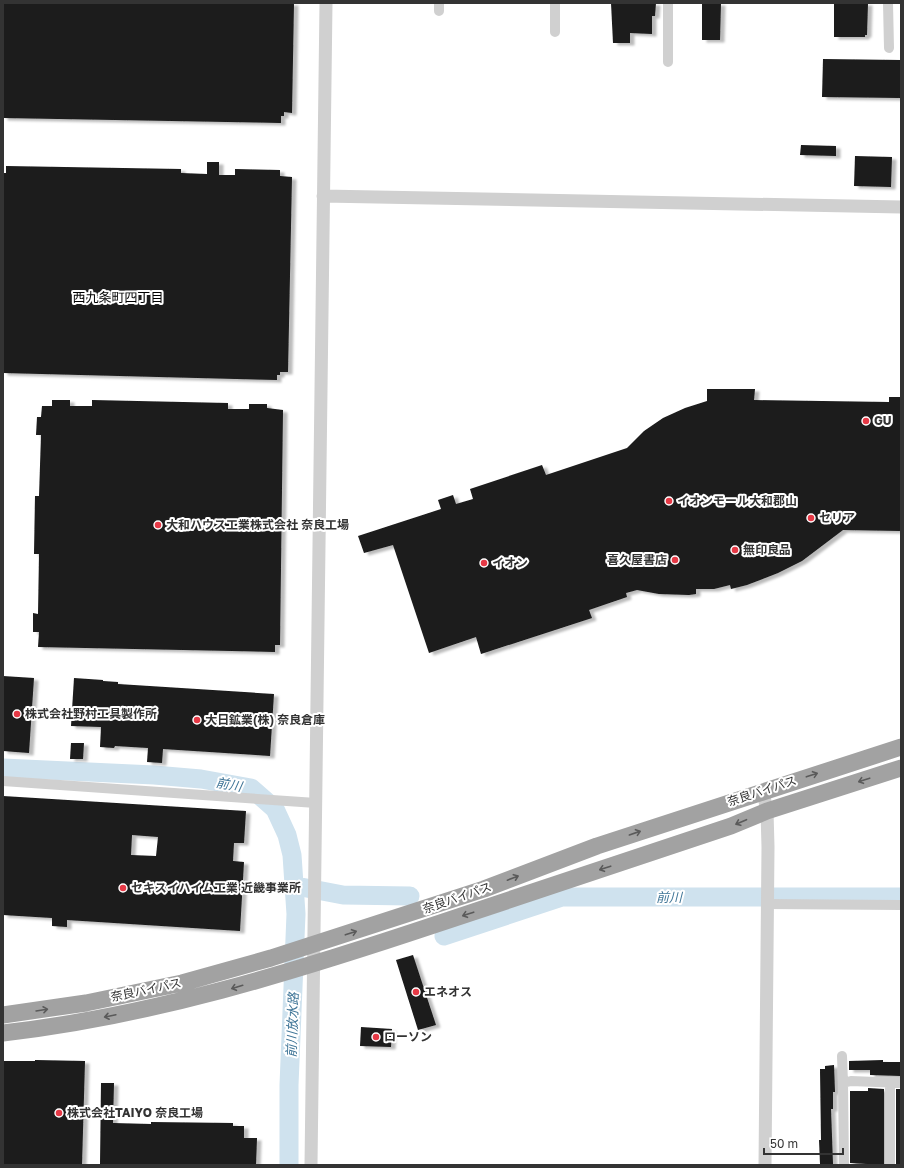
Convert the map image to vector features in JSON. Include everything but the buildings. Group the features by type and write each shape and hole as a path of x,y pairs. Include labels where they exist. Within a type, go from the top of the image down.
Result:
{"highway":[{"name":"奈良バイパス","path":"3,1033 87,1021 177,1003 234,988 306,947 484,889 597,846 901,746"},
{"name":"奈良バイパス","path":"3,1015 86,1003 182,983 272,967 306,967 731,826 767,811 901,768"}],"street":[{"path":"311,1165 306,947 316,803 326,3"},
{"path":"555,3 555,32"},
{"path":"668,3 668,62"},
{"path":"888,3 889,48"},
{"path":"323,196 901,207"},
{"path":"3,781 316,803"},
{"path":"763,792 767,811 765,1165"},
{"path":"767,897 901,905"},
{"path":"842,1056 844,1165"},
{"path":"842,1083 851,1081 901,1083"},
{"path":"890,1082 890,1165"}],"waterway":[{"name":"前川","path":"3,768 154,775 201,779 251,788 275,809 287,835 292,855 296,914 289,1085 289,1165"},
{"name":"前川","path":"296,886 343,895 410,896"},
{"name":"前川","path":"444,936 562,897 901,897"}],"place":[{"name":"GU","path":"866,421"},
{"name":"イオンモール大和郡山","path":"669,501"},
{"name":"セリア","path":"811,518"},
{"name":"大和ハウス工業株式会社 奈良工場","path":"158,525"},
{"name":"無印良品","path":"735,550"},
{"name":"喜久屋書店","path":"675,560"},
{"name":"イオン","path":"484,563"},
{"name":"株式会社野村工具製作所","path":"17,714"},
{"name":"大日鉱業(株) 奈良倉庫","path":"197,720"},
{"name":"セキスイハイム工業 近畿事業所","path":"123,888"},
{"name":"エネオス","path":"416,992"},
{"name":"ローソン","path":"376,1037"},
{"name":"株式会社TAIYO 奈良工場","path":"59,1113"}],"district":[{"name":"西九条町四丁目","path":"118,297"}],"water label":[{"name":"前川放水路","path":"292,1025"}]}
